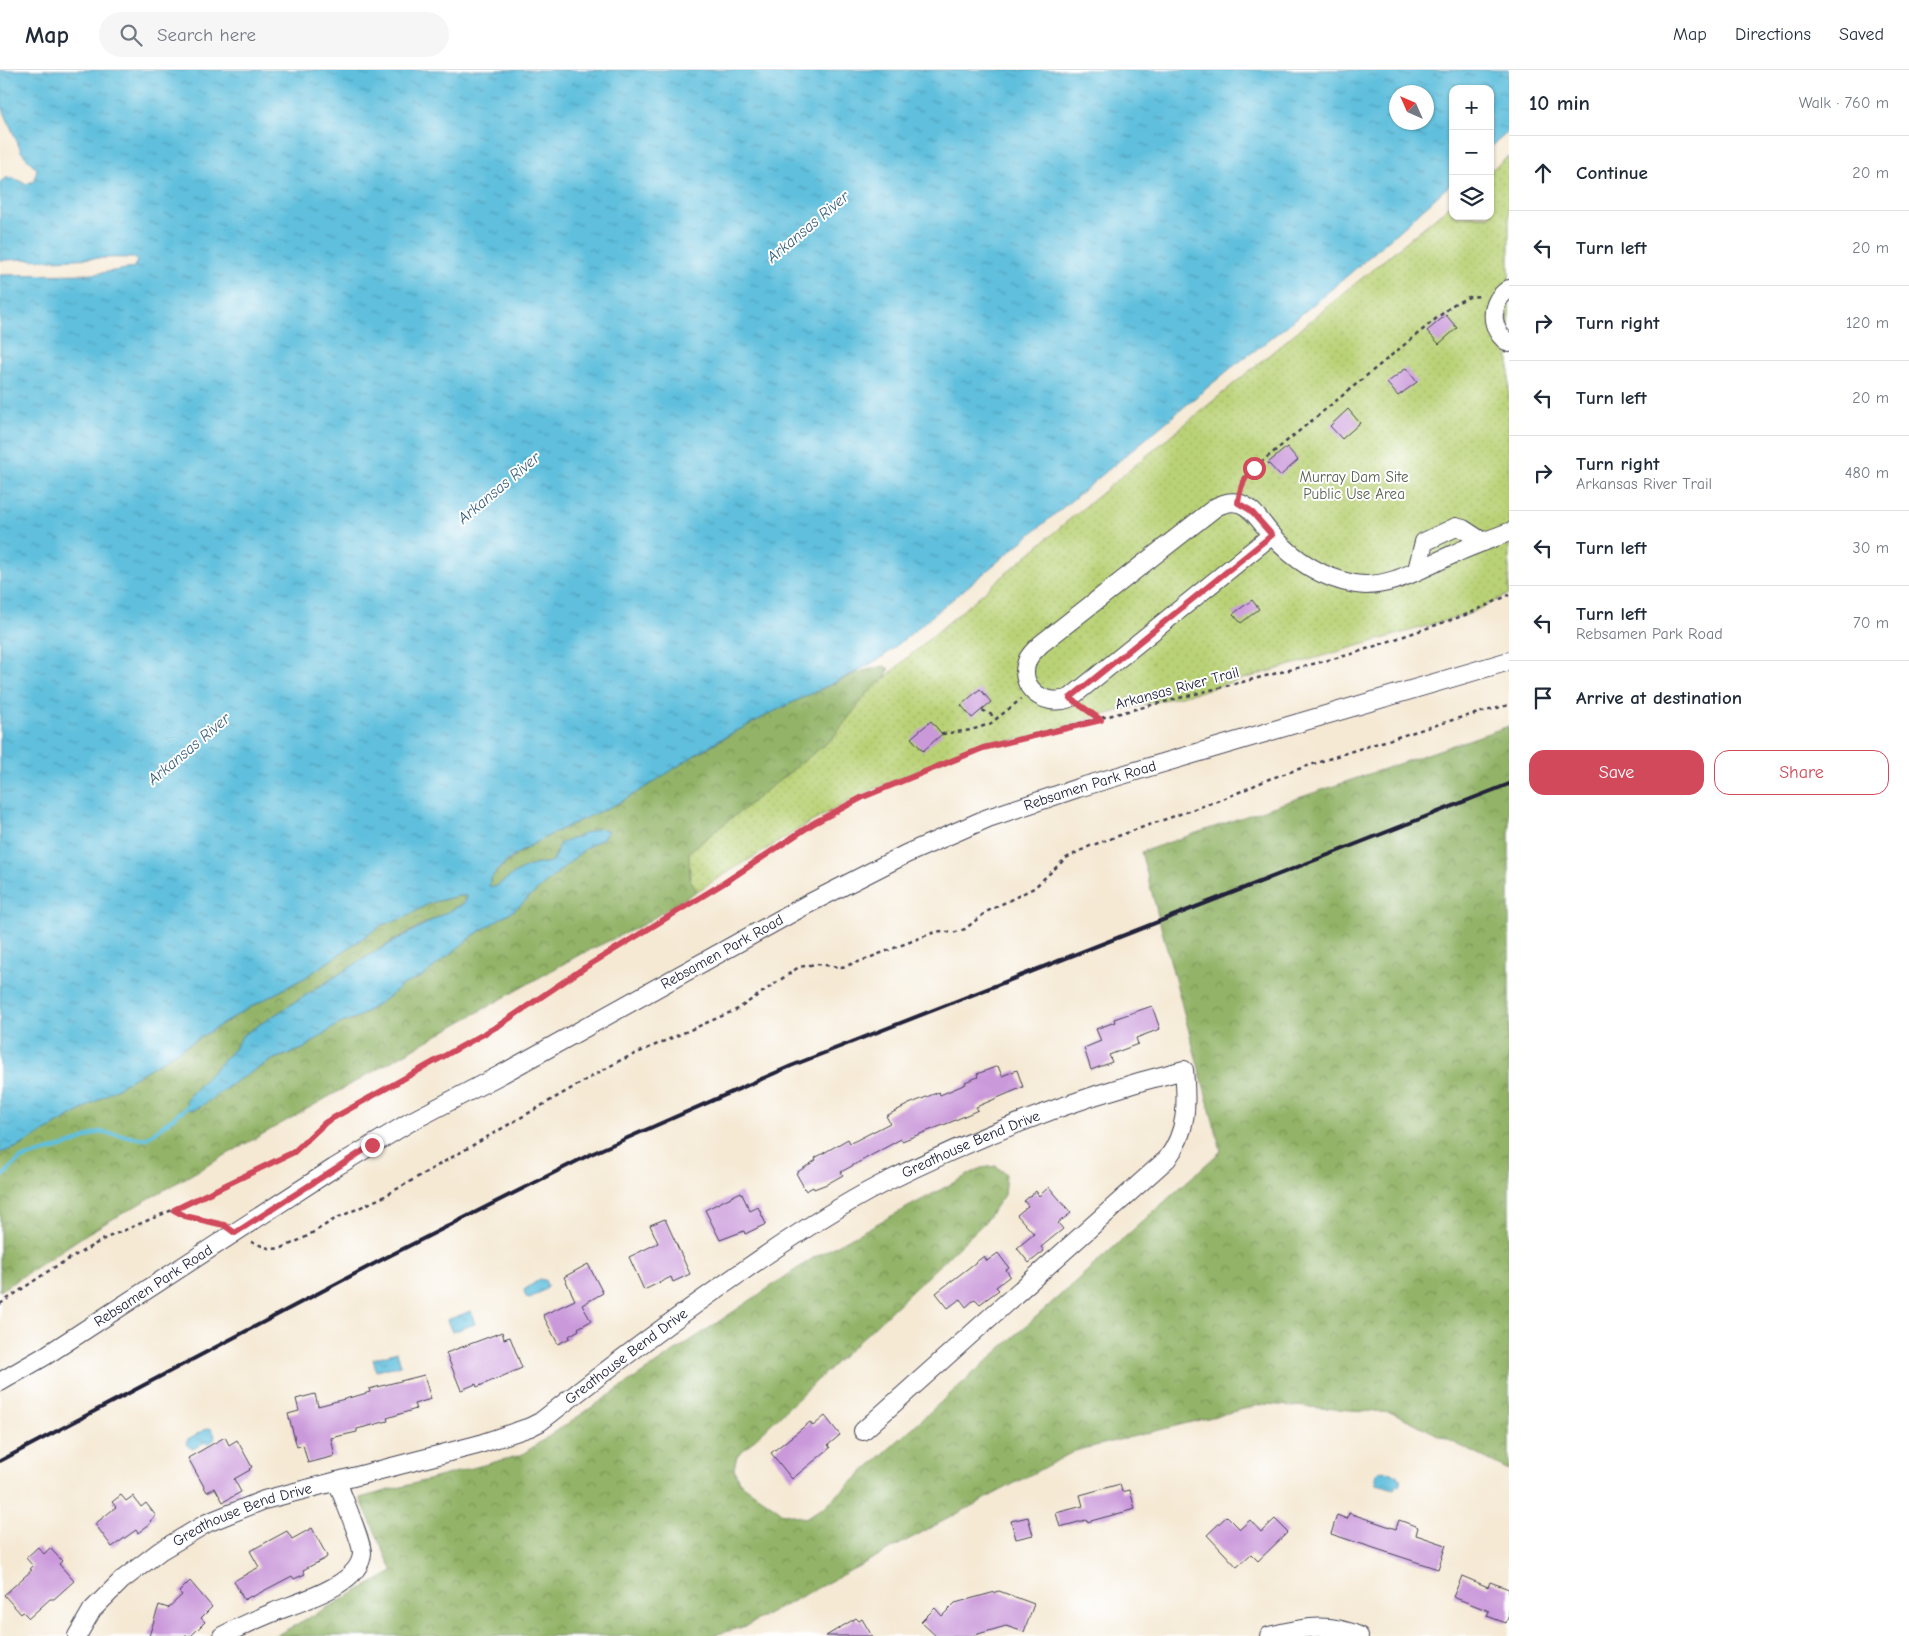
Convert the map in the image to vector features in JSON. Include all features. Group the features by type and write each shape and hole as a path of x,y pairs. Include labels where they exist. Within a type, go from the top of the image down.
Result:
{"street":[{"path":"1504,294 1494,311 1496,328 1504,340 1509,343"},
{"path":"1272,535 1070,698 1052,702 1040,697 1032,690 1027,680 1027,665 1033,652 1041,644 1216,507 1223,504 1238,503 1250,510 1272,535 1303,563 1329,576 1354,584 1371,585 1382,583 1509,532"},
{"name":"Rebsamen Park Road","path":"0,1382 61,1346 410,1122 502,1074 806,906 933,842 988,818 1078,788 1507,660"},
{"name":"Greathouse Bend Drive","path":"77,1636 92,1610 122,1580 160,1551 207,1523 264,1500 477,1445 530,1427 540,1422 697,1303 758,1260 828,1214 880,1185 998,1130 1102,1094 1184,1070 1185,1114 1175,1148 1167,1159 862,1431"},
{"path":"222,1636 255,1620 326,1591 346,1579 358,1567 361,1562 362,1549 337,1481"},
{"path":"1269,1636 1318,1627 1330,1628 1359,1636"}],"path":[{"path":"1238,503 1240,488 1245,477 1254,468 1454,304 1478,296 1504,294"},
{"name":"Arkansas River Trail","path":"0,1304 53,1268 106,1238 174,1210 294,1152 326,1122 498,1026 584,968 717,887 802,831 863,797 983,748 1101,720 1352,654 1468,614 1509,595"},
{"path":"942,734 981,727 998,718 1032,690"},
{"path":"1070,698 1101,720"},
{"path":"174,1210 185,1216 224,1225 246,1241 261,1244 271,1249 282,1248 304,1238 335,1218 384,1197 619,1061 738,1009 799,966 816,964 842,967 913,942 935,932 943,930 953,933 959,932 986,912 1034,888 1066,858 1090,846 1228,797 1269,779 1312,764 1400,736 1509,706"},
{"path":"982,710 998,718"}],"green space":[{"name":"Murray Dam Site Public Use Area","path":"1509,156 1509,594 1468,614 1198,692 1128,708 1022,739 978,745 863,794 811,822 697,891 690,879 689,852 833,738 866,695 1064,524 1449,206 1449,220 1494,220 1494,168"},
{"path":"884,666 889,669 885,678 866,695 833,738 689,852 690,879 697,891 642,925 579,955 88,1233 0,1291 0,1153 18,1147 247,1009 306,977 382,925 404,918 430,903 458,896 467,896 455,909 423,924 377,950 243,1035 234,1049 186,1099 193,1110 236,1081 274,1059 303,1049 337,1025 360,1016 391,995 402,985 423,976 474,935 517,908 586,848 603,838 556,853 554,860 551,862 536,864 495,887 489,886 490,878 529,846 574,822 619,803 708,747 772,712 858,672"},
{"path":"1509,726 1509,1470 1394,1413 1264,1404 1075,1451 746,1626 711,1636 275,1636 393,1572 360,1498 521,1455 813,1258 981,1168 996,1166 1006,1174 1004,1195 984,1223 737,1456 734,1468 739,1482 781,1512 805,1518 824,1507 1221,1151 1141,852"}],"water":[{"name":"Arkansas River","path":"0,70 1509,70 1509,131 1494,144 1494,85 1449,85 1449,186 1317,302 1231,368 884,656 724,737 631,796 524,849 507,861 494,874 489,886 495,887 529,866 554,860 559,844 599,828 608,831 603,838 586,848 517,908 474,935 423,976 402,985 391,995 360,1016 337,1025 303,1049 274,1059 236,1081 200,1107 193,1110 187,1109 186,1099 234,1049 243,1035 368,956 460,906 465,902 467,896 458,896 430,903 404,918 382,925 306,977 247,1009 18,1147 0,1153 0,275 94,274 133,268 137,261 135,258 113,258 0,261 0,182 10,178 26,184 34,181 37,169 22,153 2,107"},
{"path":"540,1279 545,1280 546,1289 530,1298 526,1297 524,1290"},
{"path":"471,1311 475,1324 452,1332 447,1320"},
{"path":"397,1352 401,1365 376,1371 373,1359"},
{"path":"208,1428 212,1429 215,1436 214,1440 208,1444 205,1442 193,1449 189,1447 186,1443 188,1439"},
{"path":"1382,1470 1398,1475 1400,1484 1394,1489 1377,1484 1375,1475"}],"building":[{"path":"1446,315 1457,328 1439,344 1427,331"},
{"path":"1406,368 1417,382 1398,396 1387,383"},
{"path":"1348,409 1360,423 1342,439 1330,426"},
{"path":"1287,447 1298,460 1280,476 1268,463"},
{"path":"1252,600 1259,609 1241,623 1233,614"},
{"path":"980,689 991,702 972,718 961,705"},
{"path":"931,721 942,734 923,751 911,738"},
{"path":"1152,1006 1160,1029 1136,1038 1138,1044 1109,1055 1112,1062 1091,1070 1084,1048 1101,1041 1096,1029 1115,1022 1114,1019"},
{"path":"998,1066 1002,1076 1017,1070 1023,1087 976,1107 978,1110 951,1122 902,1141 901,1139 841,1172 843,1175 827,1184 814,1189 813,1187 806,1191 796,1173 816,1160 815,1158 848,1139 850,1143 890,1123 886,1116 909,1104 939,1092 940,1095 966,1084 965,1082 978,1077 977,1074"},
{"path":"1049,1187 1071,1213 1058,1223 1063,1229 1041,1247 1044,1251 1029,1263 1017,1248 1034,1234 1017,1215 1028,1206 1024,1201 1036,1191 1039,1196"},
{"path":"741,1192 750,1211 758,1207 766,1224 745,1234 744,1231 720,1240 705,1210"},
{"path":"665,1219 690,1274 673,1282 671,1277 644,1290 629,1257 658,1243 650,1225"},
{"path":"998,1253 1009,1268 1006,1270 1010,1276 996,1287 999,1290 980,1304 975,1299 966,1307 960,1299 948,1308 936,1293 984,1256 987,1261"},
{"path":"588,1264 603,1293 582,1305 591,1321 578,1328 579,1330 569,1336 570,1338 558,1344 543,1315 575,1300 564,1277"},
{"path":"502,1332 504,1339 510,1337 522,1368 477,1387 476,1384 461,1390 446,1353"},
{"path":"424,1375 431,1399 414,1404 416,1409 387,1418 388,1421 357,1429 357,1432 331,1438 335,1456 308,1463 303,1445 297,1447 288,1414 299,1411 296,1399 315,1394 318,1406 370,1392 369,1389"},
{"path":"825,1416 840,1435 828,1445 830,1448 792,1479 771,1453 810,1422 813,1426"},
{"path":"225,1437 229,1445 237,1440 252,1467 234,1479 241,1492 223,1502 215,1488 207,1492 188,1458"},
{"path":"1120,1484 1122,1492 1130,1490 1135,1509 1060,1527 1056,1513 1083,1506 1080,1495"},
{"path":"121,1495 126,1501 133,1496 141,1507 146,1503 156,1516 150,1521 151,1523 138,1533 136,1530 112,1547 95,1524 116,1507 112,1502"},
{"path":"1349,1513 1396,1529 1399,1520 1418,1527 1416,1535 1446,1545 1438,1569 1331,1534 1337,1515 1347,1519"},
{"path":"1227,1516 1240,1529 1250,1520 1261,1532 1275,1519 1288,1532 1258,1561 1251,1554 1237,1567 1207,1535"},
{"path":"1028,1517 1033,1535 1016,1539 1011,1521"},
{"path":"312,1528 327,1556 326,1558 303,1570 305,1574 294,1579 292,1576 244,1600 234,1581 259,1567 250,1551 287,1531 292,1539"},
{"path":"38,1547 44,1554 50,1548 62,1561 59,1564 74,1581 29,1618 23,1612 21,1614 4,1595 32,1570 30,1569 33,1566 26,1558"},
{"path":"1462,1576 1488,1587 1490,1582 1509,1589 1509,1615 1506,1623 1487,1616 1489,1611 1453,1597"},
{"path":"190,1581 212,1607 201,1618 205,1622 191,1636 149,1636 159,1605 168,1608 182,1595 179,1592"},
{"path":"999,1591 1034,1604 1024,1632 1006,1626 971,1636 936,1636 921,1622 935,1608 942,1616 955,1603"},
{"path":"856,1618 859,1621 862,1619 872,1636 826,1636"}],"waterway":[{"path":"0,1179 20,1159 71,1144 99,1132 146,1139 191,1104"}],"railway":[{"path":"0,1461 385,1258 591,1154 791,1066 1509,784"}],"route":[{"path":"372,1145 235,1233 224,1225 185,1216 174,1210 294,1152 335,1116 498,1026 584,968 724,883 814,823 863,797 983,748 1101,720 1070,698 1272,535 1250,510 1238,503 1240,488 1245,477 1254,468"}]}
